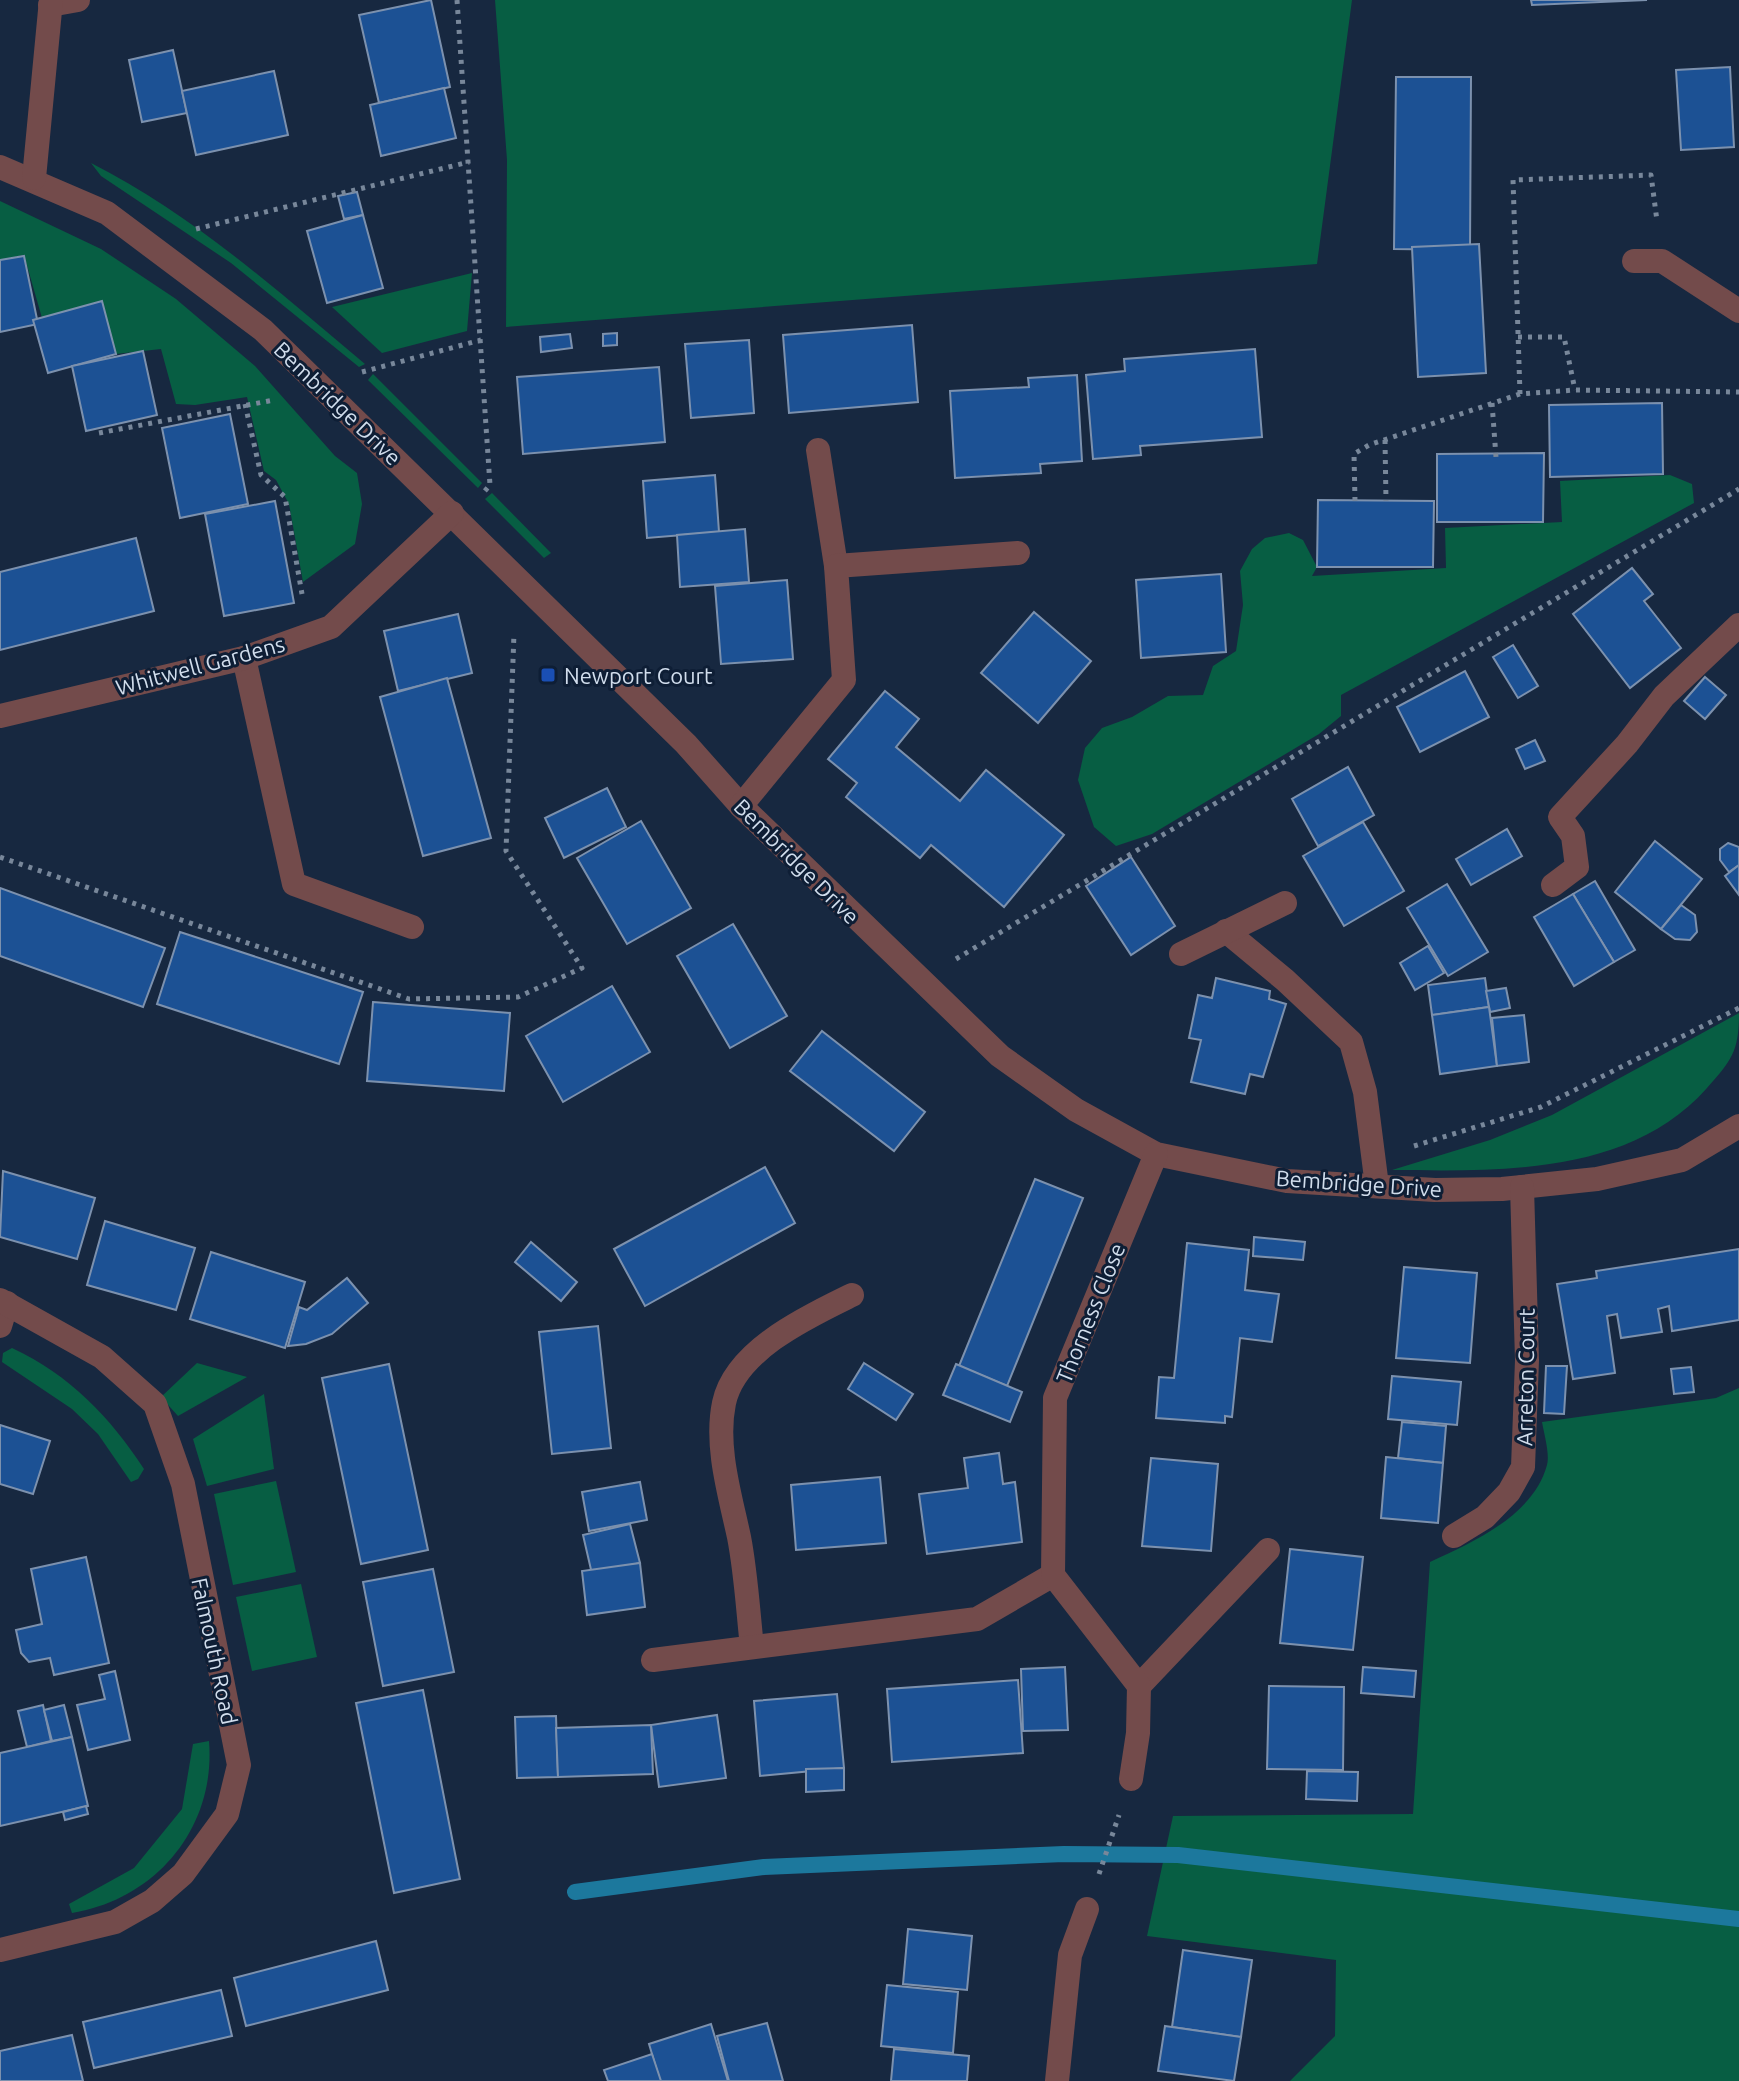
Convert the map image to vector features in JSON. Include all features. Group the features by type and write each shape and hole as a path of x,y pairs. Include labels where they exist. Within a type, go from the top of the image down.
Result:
{"street":[{"path":"34,178 50,3 78,0"},
{"name":"Bembridge Drive","path":"0,167 34,178 107,213 263,330 686,744 741,806 920,980 1000,1056 1076,1110 1156,1154 1287,1181 1435,1190 1522,1187 1597,1179 1682,1160 1739,1126"},
{"path":"1634,261 1662,261 1739,311"},
{"path":"741,806 844,680 836,566 818,450"},
{"name":"Whitwell Gardens","path":"0,716 244,658 331,627 455,516"},
{"path":"836,566 1018,553"},
{"path":"1553,885 1577,867 1573,836 1560,817 1627,744 1664,696 1739,625"},
{"path":"244,658 294,884 412,927"},
{"path":"1181,954 1285,903"},
{"path":"1226,931 1285,980 1351,1042 1365,1092 1377,1186"},
{"name":"Thorness Close","path":"1053,1575 1055,1398 1156,1154"},
{"name":"Arreton Court","path":"1454,1536 1485,1517 1509,1492 1523,1467 1527,1360 1522,1187"},
{"path":"752,1647 740,1541 726,1481 724,1402 734,1380 750,1359 775,1337 852,1295"},
{"name":"Falmouth Road","path":"0,1950 115,1922 152,1901 183,1874 227,1814 239,1765 183,1484 155,1404 102,1357 2,1310"},
{"path":"1139,1686 1268,1550"},
{"path":"653,1660 977,1619 1053,1575 1139,1686 1138,1733 1131,1779"},
{"path":"1057,2081 1070,1955 1087,1909"}],"path":[{"path":"455,516 490,485 457,0"},
{"path":"144,242 469,162"},
{"path":"1520,394 1513,180 1651,175 1662,261"},
{"path":"1518,337 1564,337 1575,390"},
{"path":"99,433 245,404 327,392 345,377 481,340"},
{"path":"1355,501 1354,454 1385,440 1520,394 1575,390 1739,392"},
{"path":"1492,403 1496,457"},
{"path":"245,404 261,475 285,497 308,635"},
{"path":"1385,440 1386,501"},
{"path":"920,980 1739,489"},
{"path":"1374,1156 1452,1137 1541,1107 1739,1008"},
{"path":"1087,1909 1131,1779"}],"green space":[{"path":"495,0 1352,0 1317,264 506,327 507,160"},
{"path":"91,163 128,183 199,230 365,364 359,367 231,263 101,176"},
{"path":"0,201 101,249 176,299 255,366 335,456 357,473 362,504 355,544 303,582 289,504 276,480 264,471 247,397 195,405 176,404 161,349 116,354 104,308 42,318 24,255 0,260"},
{"path":"472,273 467,331 382,353 332,307"},
{"path":"373,374 482,483 478,488 368,380"},
{"path":"1670,475 1692,484 1694,503 1341,695 1341,716 1319,734 1152,834 1116,846 1094,827 1078,780 1085,748 1102,728 1132,717 1168,696 1203,695 1213,666 1236,651 1243,605 1240,571 1252,549 1265,538 1289,533 1303,540 1317,567 1312,576 1446,568 1445,528 1562,522 1560,481"},
{"path":"492,493 551,553 544,558 485,499"},
{"path":"1739,1013 1738,1037 1723,1070 1675,1117 1640,1138 1601,1153 1518,1168 1392,1170 1490,1140 1552,1115"},
{"path":"12,1348 70,1384 103,1415 144,1469 138,1479 131,1482 98,1434 72,1409 2,1362 3,1353"},
{"path":"197,1363 247,1377 178,1416 161,1397"},
{"path":"1739,1388 1739,2081 1290,2081 1335,2036 1336,1960 1147,1936 1173,1816 1413,1814 1430,1562 1482,1536 1529,1499 1540,1483 1548,1460 1542,1422 1716,1398"},
{"path":"264,1394 274,1469 207,1486 193,1439"},
{"path":"276,1481 296,1572 233,1585 214,1494"},
{"path":"301,1584 317,1657 252,1671 236,1597"},
{"path":"209,1741 209,1773 202,1802 191,1830 175,1854 155,1875 130,1892 103,1905 72,1913 69,1904 134,1868 182,1809 193,1744"}],"building":[{"path":"431,0 450,87 379,103 359,15"},
{"path":"1531,0 1647,0 1532,5"},
{"path":"173,50 187,113 142,122 129,60"},
{"path":"1730,67 1734,147 1681,150 1676,70"},
{"path":"274,71 288,135 196,155 182,91"},
{"path":"1396,77 1471,77 1470,250 1394,249"},
{"path":"444,88 456,138 381,156 370,105"},
{"path":"357,192 363,215 344,219 338,196"},
{"path":"363,215 383,288 327,303 307,231"},
{"path":"1479,244 1486,373 1418,377 1412,247"},
{"path":"24,256 38,324 0,332 0,260"},
{"path":"102,301 116,354 48,373 33,320"},
{"path":"912,325 918,402 789,413 783,335"},
{"path":"617,333 617,345 603,346 603,334"},
{"path":"570,334 572,348 541,352 540,337"},
{"path":"749,340 754,413 691,418 685,344"},
{"path":"1255,349 1262,437 1140,446 1141,455 1093,459 1086,375 1125,371 1124,359"},
{"path":"143,351 157,415 86,431 72,366"},
{"path":"659,367 665,442 523,454 517,377"},
{"path":"1077,375 1082,461 1040,464 1041,473 955,478 950,391 1029,387 1028,378"},
{"path":"1662,403 1663,474 1550,477 1549,405"},
{"path":"230,414 248,504 180,518 162,428"},
{"path":"1544,453 1543,522 1437,522 1437,454"},
{"path":"715,475 719,532 647,538 643,481"},
{"path":"1318,500 1434,501 1433,567 1317,567"},
{"path":"275,501 294,603 224,616 205,514"},
{"path":"745,529 749,582 680,587 677,535"},
{"path":"136,538 154,611 0,650 0,572"},
{"path":"1632,568 1653,594 1644,601 1681,648 1630,688 1573,614"},
{"path":"1221,574 1226,652 1141,658 1136,580"},
{"path":"787,580 793,659 721,664 715,586"},
{"path":"1034,612 1091,661 1038,723 981,673"},
{"path":"458,614 472,673 398,691 384,631"},
{"path":"1513,645 1538,686 1518,698 1493,657"},
{"path":"1465,671 1489,717 1420,752 1397,707"},
{"path":"1705,677 1726,695 1705,719 1684,701"},
{"path":"447,678 491,838 423,856 380,697"},
{"path":"885,691 919,719 896,747 960,801 986,770 1064,835 1004,907 931,845 920,858 846,797 857,783 828,759"},
{"path":"1535,740 1545,761 1525,769 1516,749"},
{"path":"1348,767 1374,815 1318,846 1292,799"},
{"path":"607,788 626,827 564,858 545,818"},
{"path":"641,821 691,908 627,944 577,858"},
{"path":"1363,822 1404,891 1344,926 1303,856"},
{"path":"1507,829 1522,856 1471,885 1456,859"},
{"path":"1655,841 1702,879 1661,929 1615,892"},
{"path":"1728,843 1739,847 1739,865 1729,872 1720,860 1720,849"},
{"path":"1131,857 1175,926 1131,955 1086,886"},
{"path":"1739,865 1739,895 1725,876"},
{"path":"1595,881 1635,950 1614,962 1573,894"},
{"path":"1447,884 1488,952 1448,976 1407,908"},
{"path":"0,888 165,948 143,1007 0,956"},
{"path":"1573,894 1614,962 1574,986 1534,917"},
{"path":"1681,905 1695,915 1697,932 1690,940 1675,939 1661,929"},
{"path":"733,924 787,1016 730,1048 677,956"},
{"path":"180,932 363,992 339,1064 157,1004"},
{"path":"1428,946 1444,973 1415,990 1400,963"},
{"path":"1216,978 1270,991 1269,999 1286,1004 1263,1077 1250,1074 1245,1094 1191,1082 1201,1040 1189,1038 1198,995 1212,998"},
{"path":"1485,978 1489,1007 1432,1015 1428,985"},
{"path":"612,986 650,1052 563,1102 526,1036"},
{"path":"1506,988 1510,1008 1490,1012 1486,991"},
{"path":"373,1002 510,1013 504,1091 367,1081"},
{"path":"1489,1007 1497,1066 1440,1074 1432,1015"},
{"path":"1524,1015 1529,1062 1497,1066 1492,1018"},
{"path":"822,1031 925,1112 894,1151 790,1071"},
{"path":"765,1167 795,1223 645,1306 614,1249"},
{"path":"3,1171 95,1198 77,1259 0,1237"},
{"path":"1035,1179 1083,1198 1007,1386 959,1366"},
{"path":"105,1221 195,1248 176,1310 87,1285"},
{"path":"1254,1237 1305,1242 1303,1260 1253,1256"},
{"path":"531,1242 577,1282 561,1301 515,1262"},
{"path":"1187,1243 1249,1250 1245,1290 1279,1294 1272,1342 1240,1338 1232,1417 1225,1416 1225,1423 1156,1418 1159,1377 1174,1378"},
{"path":"1739,1249 1739,1320 1672,1331 1669,1306 1658,1309 1662,1332 1621,1338 1617,1314 1607,1316 1615,1373 1573,1379 1557,1284 1597,1278 1596,1271"},
{"path":"211,1252 305,1282 285,1348 190,1319"},
{"path":"1404,1267 1477,1273 1470,1363 1396,1358"},
{"path":"347,1278 368,1303 332,1334 306,1344 288,1346 299,1307 307,1310"},
{"path":"598,1326 611,1448 552,1454 539,1332"},
{"path":"864,1363 913,1394 896,1420 848,1389"},
{"path":"389,1364 428,1550 361,1564 322,1378"},
{"path":"956,1364 1022,1392 1010,1422 943,1395"},
{"path":"1546,1366 1567,1366 1564,1414 1544,1413"},
{"path":"1691,1367 1694,1392 1674,1394 1671,1369"},
{"path":"1392,1376 1461,1382 1457,1425 1388,1419"},
{"path":"1402,1422 1446,1426 1443,1463 1398,1458"},
{"path":"0,1425 50,1441 33,1494 0,1484"},
{"path":"999,1453 1003,1484 1015,1482 1022,1542 927,1554 919,1494 968,1488 964,1458"},
{"path":"1386,1457 1443,1463 1438,1523 1381,1518"},
{"path":"1151,1458 1218,1464 1211,1551 1142,1546"},
{"path":"880,1477 886,1543 796,1550 791,1485"},
{"path":"640,1482 647,1520 589,1531 582,1492"},
{"path":"630,1524 640,1563 592,1574 583,1535"},
{"path":"1290,1549 1363,1557 1353,1650 1280,1643"},
{"path":"86,1557 109,1663 54,1675 50,1658 29,1662 21,1653 16,1630 42,1624 31,1569"},
{"path":"640,1563 645,1607 587,1615 582,1571"},
{"path":"433,1569 454,1672 383,1686 363,1582"},
{"path":"1065,1667 1068,1730 1023,1731 1021,1669"},
{"path":"1363,1667 1416,1671 1414,1697 1361,1693"},
{"path":"115,1671 130,1740 88,1750 77,1705 105,1699 99,1675"},
{"path":"1018,1680 1023,1753 892,1762 887,1689"},
{"path":"1269,1686 1344,1687 1343,1770 1267,1769"},
{"path":"423,1690 460,1879 394,1893 356,1703"},
{"path":"837,1694 844,1768 760,1776 754,1701"},
{"path":"43,1705 51,1741 27,1747 18,1711"},
{"path":"64,1705 72,1737 52,1741 44,1710"},
{"path":"717,1715 726,1778 659,1787 651,1725"},
{"path":"556,1716 558,1777 517,1778 515,1717"},
{"path":"651,1725 653,1774 558,1777 556,1728"},
{"path":"72,1737 88,1806 0,1826 0,1753"},
{"path":"844,1768 844,1790 806,1792 806,1769"},
{"path":"1307,1771 1358,1772 1357,1801 1306,1799"},
{"path":"86,1806 88,1814 65,1820 63,1812"},
{"path":"908,1929 972,1936 967,1990 903,1984"},
{"path":"376,1941 388,1990 246,2026 234,1978"},
{"path":"1183,1950 1252,1960 1241,2037 1172,2027"},
{"path":"887,1985 958,1992 953,2053 881,2046"},
{"path":"221,1990 232,2036 94,2068 83,2022"},
{"path":"767,2023 783,2081 729,2081 717,2036"},
{"path":"711,2024 728,2081 660,2081 649,2044"},
{"path":"1165,2026 1241,2037 1234,2081 1158,2071"},
{"path":"72,2035 83,2081 0,2081 0,2051"},
{"path":"894,2049 969,2056 967,2081 891,2081"},
{"path":"652,2054 661,2081 608,2081 604,2070"}],"waterway":[{"path":"575,1892 764,1867 1064,1854 1178,1855 1739,1919"}],"place":[{"name":"Newport Court","path":"548,675"}]}
